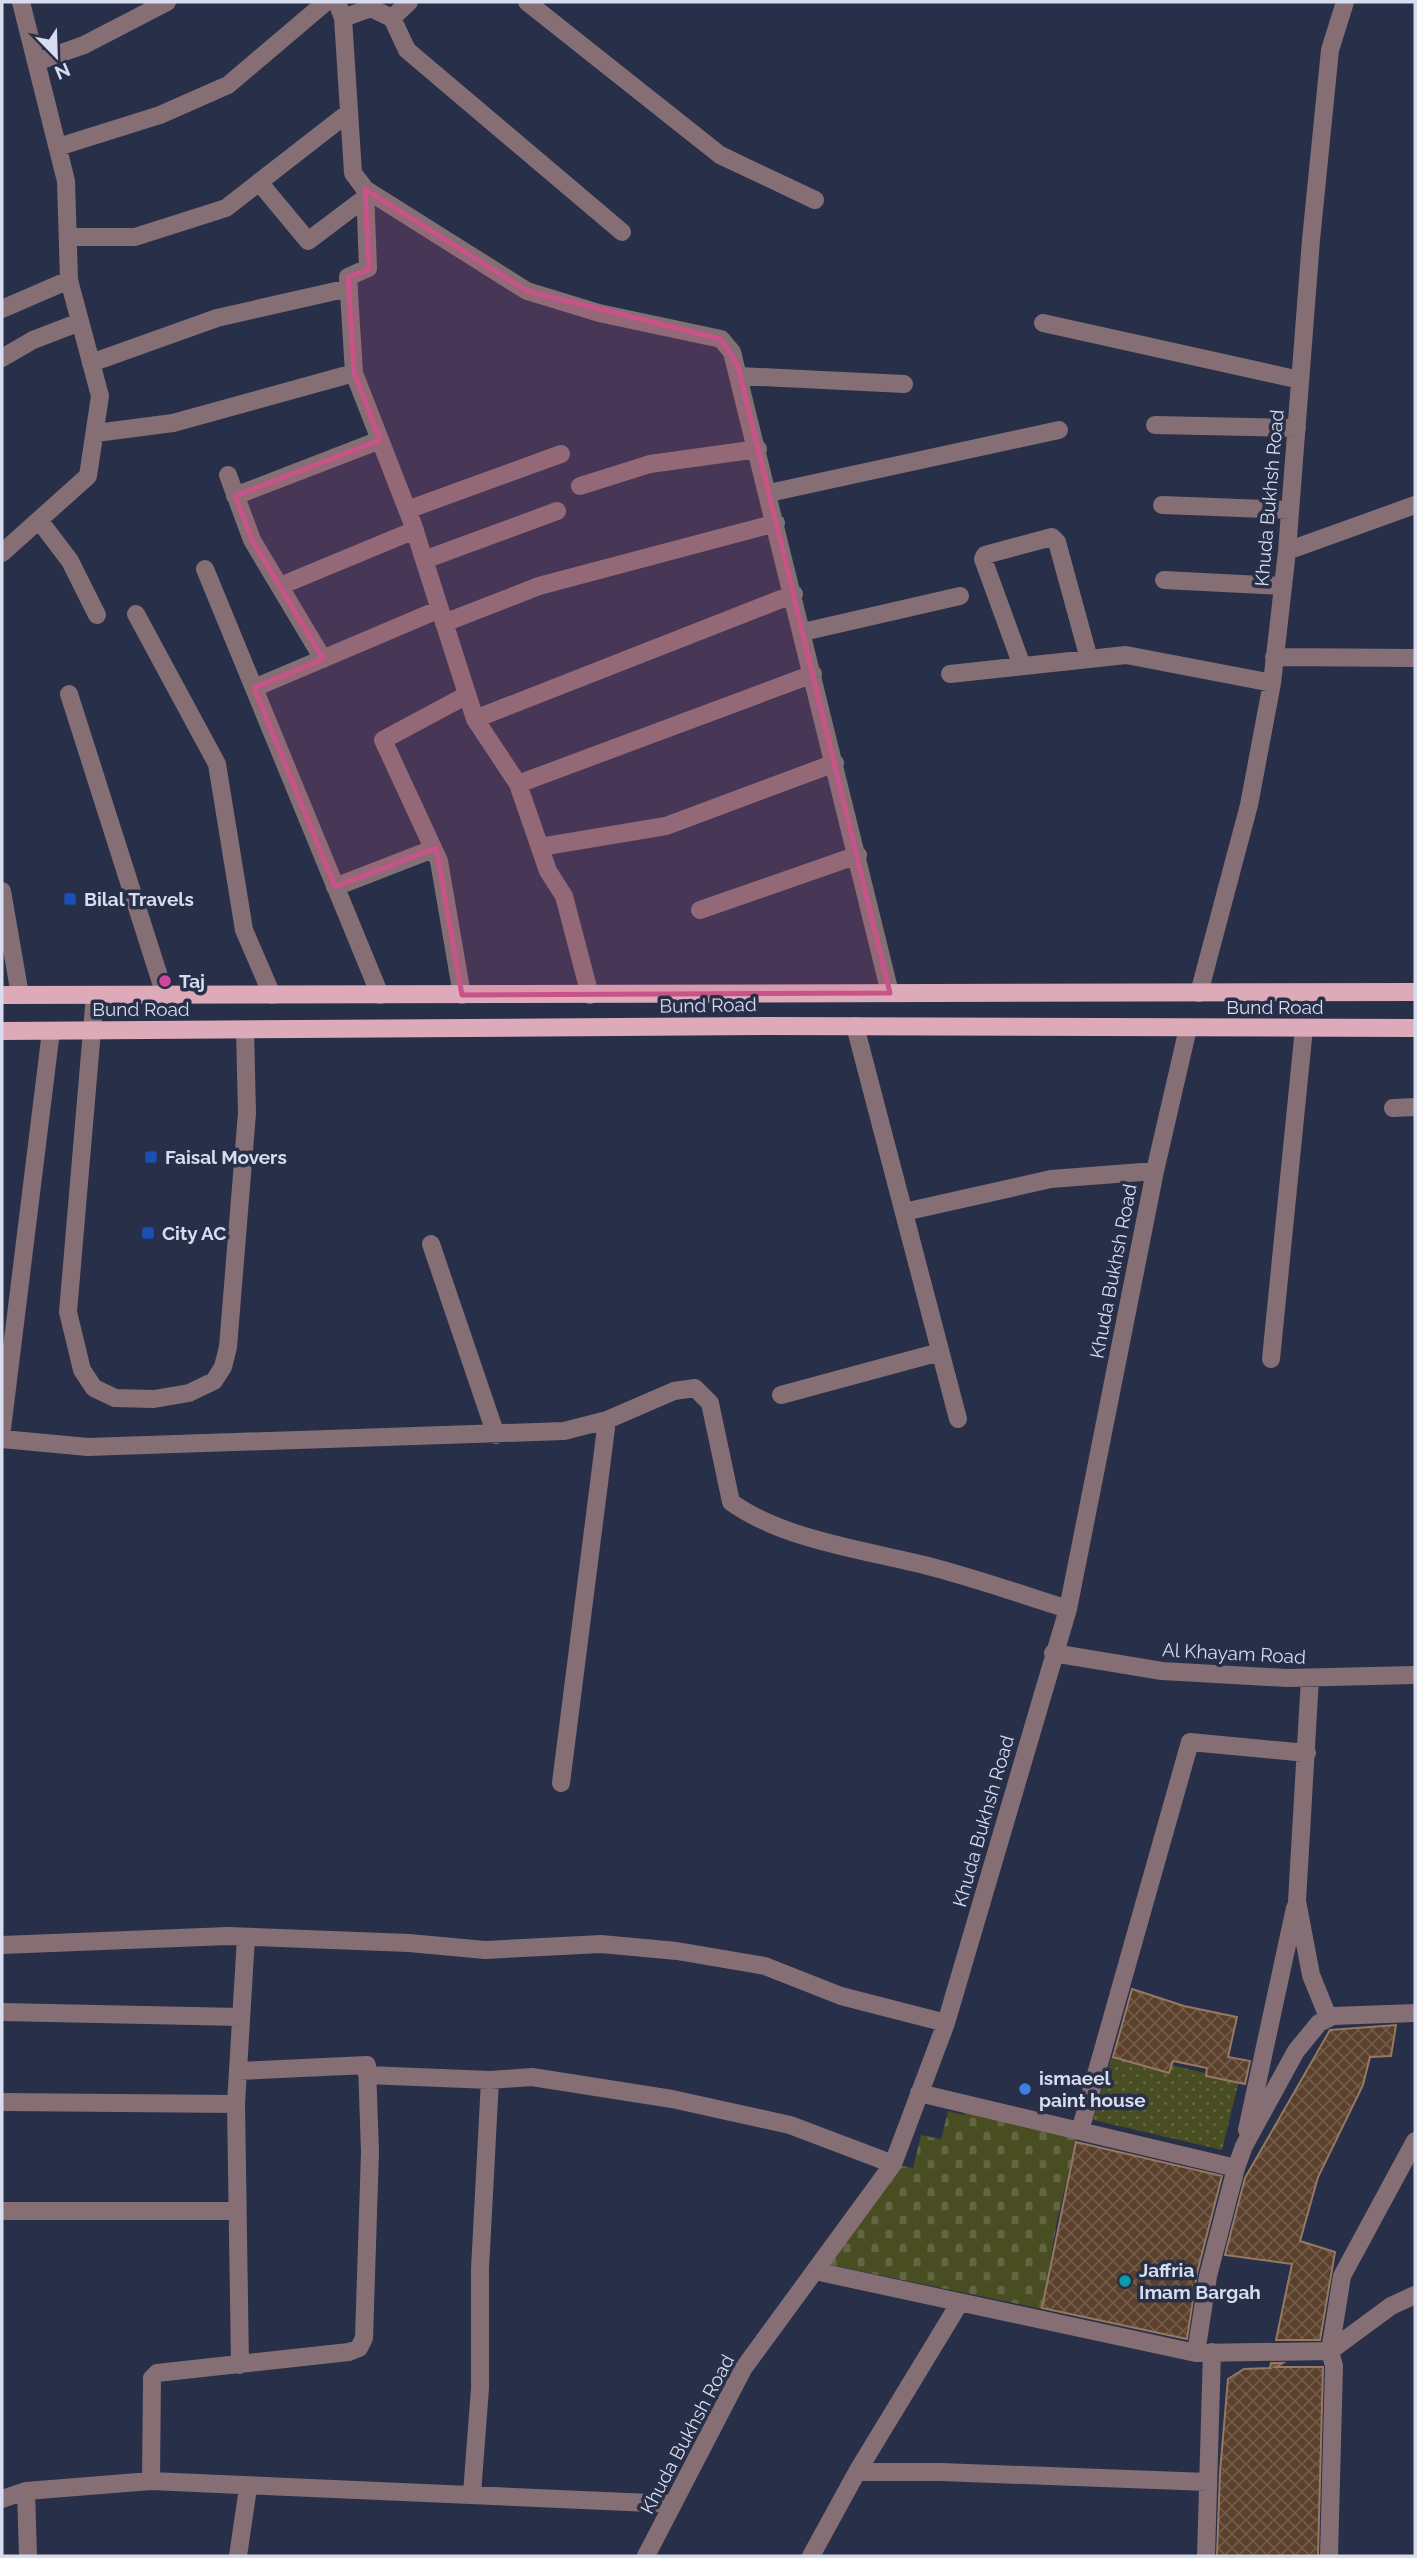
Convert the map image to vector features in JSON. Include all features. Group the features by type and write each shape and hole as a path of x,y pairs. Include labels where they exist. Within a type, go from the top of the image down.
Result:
{"main road":[{"name":"Bund Road","path":"2,995 1415,992"},
{"name":"Bund Road","path":"2,1031 855,1026 1415,1028"}],"street":[{"path":"2,553 88,476 100,397 69,280 66,181 21,2"},
{"path":"36,62 84,45 167,2"},
{"path":"58,147 160,115 228,85 326,2"},
{"path":"392,18 409,2"},
{"path":"527,2 720,155 815,200"},
{"name":"Khuda Bukhsh Road","path":"1199,993 1249,805 1272,683 1287,551 1330,50 1345,2"},
{"path":"590,995 564,896 548,871 518,784 475,719 415,530 355,373 349,275 368,268 365,193 354,173 340,10 371,8 392,18 407,50 622,232"},
{"path":"68,237 135,236 226,208 348,113"},
{"path":"259,182 308,241 365,193"},
{"path":"365,193 527,291 599,313 720,339 732,352 794,594 890,993"},
{"path":"2,309 69,280"},
{"path":"91,363 217,318 349,288"},
{"path":"2,358 33,340 80,323"},
{"path":"1043,323 1300,380"},
{"path":"96,432 173,423 355,373"},
{"path":"740,376 904,384"},
{"path":"1155,425 1297,428"},
{"path":"769,493 1059,430"},
{"path":"235,496 380,440"},
{"path":"580,486 650,464 758,449"},
{"path":"407,510 561,454"},
{"path":"228,475 252,540 323,659"},
{"path":"1162,505 1290,510"},
{"path":"1287,551 1415,505"},
{"path":"424,560 557,512"},
{"path":"39,520 70,561 96,615"},
{"path":"254,688 323,659 442,616 539,586 776,523"},
{"path":"279,586 415,530"},
{"path":"1021,666 982,559 985,555 1052,537 1057,542 1089,659"},
{"path":"205,569 380,995"},
{"path":"1164,580 1283,586"},
{"path":"475,719 794,594"},
{"path":"803,632 960,596"},
{"path":"136,614 217,764 244,930 272,995"},
{"path":"950,674 1126,655 1272,683"},
{"path":"1274,657 1415,658"},
{"path":"518,784 813,674"},
{"path":"69,694 165,995"},
{"path":"462,995 439,861 383,740 467,695"},
{"path":"540,847 666,826 835,763"},
{"path":"335,887 433,849"},
{"path":"700,910 858,855"},
{"path":"2,891 20,995"},
{"path":"95,995 68,1312 82,1370 94,1388 116,1398 154,1399 189,1393 214,1381 223,1367 228,1348 247,1113 244,1030"},
{"path":"855,1026 958,1419"},
{"name":"Khuda Bukhsh Road","path":"646,2556 743,2369 893,2164 946,2023 1068,1609 1155,1171 1188,1028"},
{"path":"1271,1359 1304,1028"},
{"path":"2,1429 51,1031"},
{"path":"1393,1108 1415,1107"},
{"path":"904,1212 1051,1179 1155,1171"},
{"path":"431,1244 496,1435"},
{"path":"781,1395 940,1352"},
{"path":"2,1439 88,1447 564,1431 607,1420 646,1401 695,1388 710,1403 731,1503 747,1514 780,1527 927,1566 1068,1609"},
{"path":"561,1783 607,1420"},
{"name":"Al Khayam Road","path":"1053,1653 1162,1671 1310,1678 1415,1675"},
{"path":"1244,2146 1268,2022 1297,1901 1310,1678"},
{"path":"1080,2131 1190,1742 1307,1753"},
{"path":"1297,1901 1311,1975 1328,2017"},
{"path":"2,1945 152,1937 246,1937 409,1943 485,1950 601,1944 677,1951 765,1966 841,1996 946,2023"},
{"path":"240,2365 236,2104 246,1937"},
{"path":"2,2012 241,2017"},
{"path":"1206,2556 1208,2482 1204,2353 1208,2276 1244,2146 1296,2051 1328,2017 1338,2014 1415,2013"},
{"path":"151,2481 152,2378 157,2373 349,2352 359,2348 364,2338 370,2152 367,2065 238,2071"},
{"path":"367,2075 490,2080 532,2077 672,2099 790,2125 893,2164"},
{"path":"472,2494 480,2388 480,2270 490,2080"},
{"path":"919,2093 1236,2168"},
{"path":"2,2102 236,2104"},
{"path":"1329,2556 1334,2366 1330,2351 1342,2276 1415,2141"},
{"path":"2,2211 237,2211"},
{"path":"824,2273 959,2304 1204,2353 1330,2351 1391,2306 1415,2295"},
{"path":"811,2556 857,2472 959,2304"},
{"path":"857,2472 941,2472 1208,2482"},
{"path":"2,2499 26,2491 151,2481 248,2488 472,2494 673,2504"},
{"path":"238,2556 248,2488"},
{"path":"26,2491 28,2556"}],"highlighted area":[{"path":"365,189 527,291 721,339 738,366 890,993 462,995 436,848 335,887 254,688 323,659 252,540 235,496 380,440 354,373 348,277 369,269"}],"green space":[{"path":"1112,2056 1169,2073 1171,2065 1239,2081 1222,2150 1093,2120"},
{"path":"966,2107 1078,2132 1057,2221 1042,2309 821,2263 893,2164 913,2168 921,2135 941,2139 948,2111 964,2115"}],"building":[{"path":"1132,1989 1184,2006 1237,2017 1228,2057 1250,2061 1245,2084 1206,2076 1207,2068 1173,2061 1169,2073 1113,2057"},
{"path":"1396,2025 1391,2056 1370,2057 1363,2085 1318,2177 1300,2241 1335,2252 1320,2340 1276,2340 1292,2264 1225,2255 1245,2178 1330,2030"},
{"path":"1076,2142 1222,2176 1197,2273 1187,2339 1042,2308"},
{"path":"1271,2363 1283,2363 1276,2367 1323,2367 1318,2556 1217,2556 1220,2472 1228,2379 1244,2369 1270,2368"}],"place":[{"name":"Bilal Travels","path":"70,899"},
{"name":"Taj","path":"165,981"},
{"name":"Faisal Movers","path":"151,1157"},
{"name":"City AC","path":"148,1233"},
{"name":"ismaeel paint house","path":"1025,2089"},
{"name":"Jaffria Imam Bargah","path":"1125,2281"}]}
